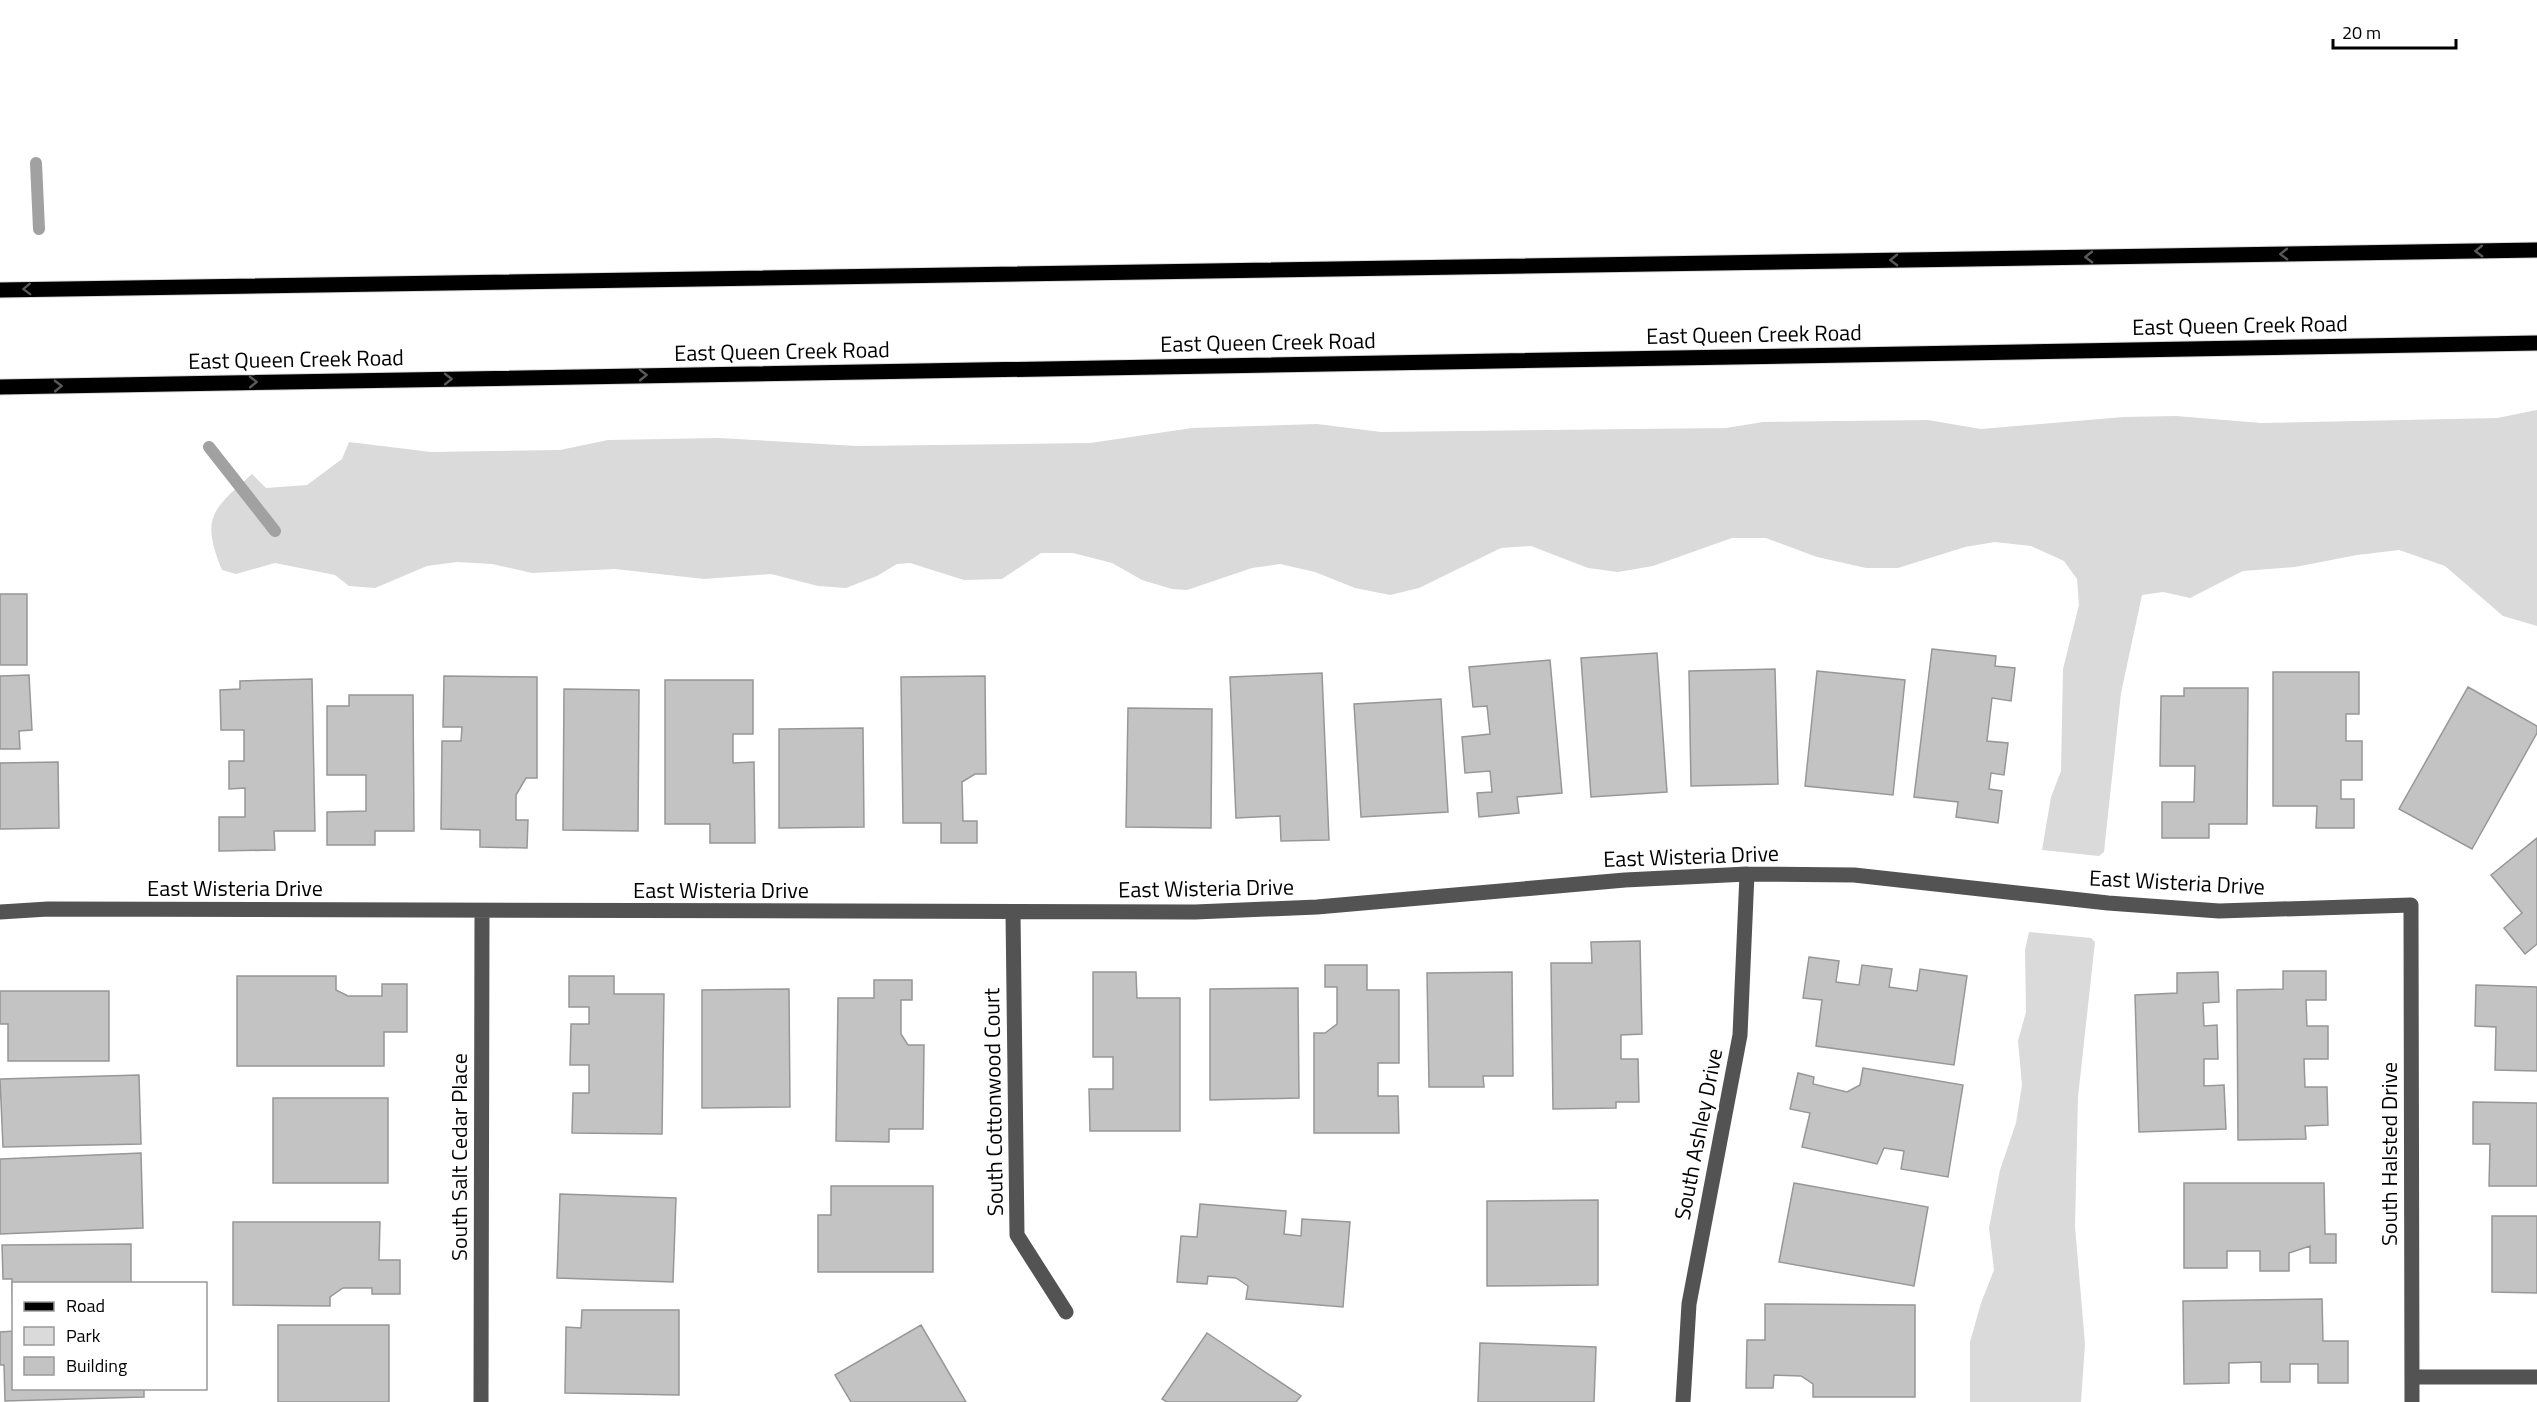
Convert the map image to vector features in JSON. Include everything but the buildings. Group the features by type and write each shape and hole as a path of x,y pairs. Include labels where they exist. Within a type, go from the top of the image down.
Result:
{"main road":[{"path":"0,290 2537,250"},
{"name":"East Queen Creek Road","path":"0,387 2537,343"}],"street":[{"name":"East Wisteria Drive","path":"0,912 48,909 482,912 1195,912 1317,907 1625,880 1747,873 1854,875 2108,903 2219,911 2410,905"},
{"name":"South Ashley Drive","path":"1683,1402 1689,1304 1740,1035 1747,873"},
{"name":"South Halsted Drive","path":"2410,905 2412,1402"},
{"name":"South Salt Cedar Place","path":"481,1402 482,912"},
{"name":"South Cottonwood Court","path":"1013,913 1017,1235 1066,1312"},
{"path":"2412,1377 2537,1377"}],"green space":[{"path":"2537,410 2537,626 2503,616 2445,566 2399,550 2357,555 2295,567 2243,571 2190,598 2163,592 2142,595 2121,693 2104,852 2099,856 2042,850 2051,797 2061,771 2063,669 2079,605 2077,579 2064,561 2031,546 1995,542 1965,547 1898,568 1866,568 1817,557 1766,538 1732,538 1653,566 1618,572 1588,568 1531,546 1501,548 1419,588 1390,595 1355,588 1315,572 1280,564 1252,568 1187,590 1172,589 1142,580 1112,563 1073,553 1041,553 1002,579 964,580 910,563 897,564 877,576 846,588 818,586 771,574 704,579 615,569 532,573 492,564 457,562 427,566 375,588 349,586 335,575 275,563 236,574 222,570 212,538 214,515 228,496 252,474 266,488 307,485 342,459 349,442 431,452 560,450 608,440 719,438 857,446 1090,443 1192,428 1317,424 1381,432 1726,428 1763,422 1928,420 1981,429 2124,417 2176,416 2261,423 2497,418"},
{"path":"2029,932 2091,938 2095,942 2078,1097 2075,1226 2085,1344 2081,1402 1970,1402 1970,1342 1981,1303 1994,1270 1989,1228 2000,1170 2016,1123 2022,1085 2018,1041 2026,1012 2025,950"}],"waterway":[{"path":"36,163 39,229"},
{"path":"209,447 275,531"}]}
